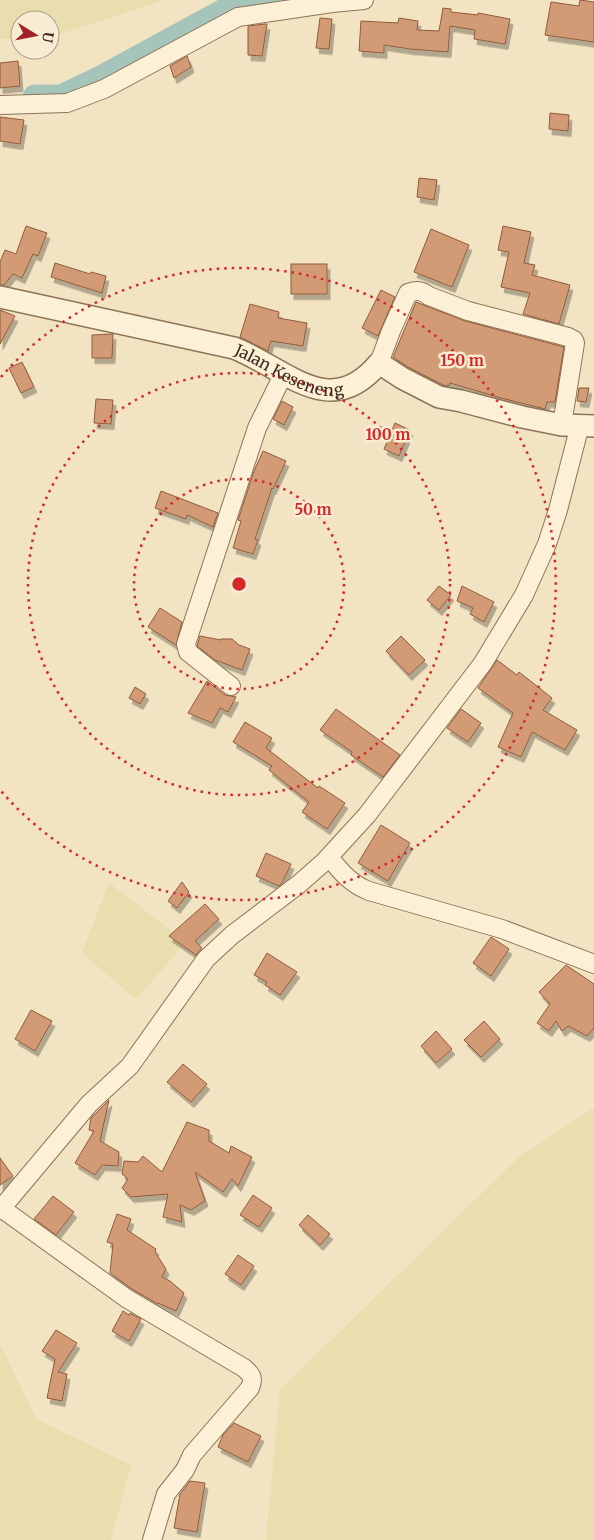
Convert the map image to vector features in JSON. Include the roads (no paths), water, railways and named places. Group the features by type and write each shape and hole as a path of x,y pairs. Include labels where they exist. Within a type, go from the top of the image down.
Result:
{"street":[{"path":"0,105 68,104 104,89 238,17 364,0"},
{"path":"152,1540 166,1494 185,1470 192,1455 250,1388 253,1381 251,1374 126,1298 1,1209 89,1104 130,1066 206,959 232,935 299,884 329,857 367,815 483,663 524,595 547,544 558,510 578,426 574,340 468,311 417,290 408,293 379,363 402,378 439,397 578,426"},
{"name":"Jalan Keseneng","path":"0,297 234,348 250,354 318,390 339,390 360,382 379,363"},
{"path":"231,686 188,652 186,644 257,428 284,373"},
{"path":"329,857 349,880 356,886 369,892 502,929 594,964"}],"waterway":[{"path":"35,97 61,97 101,78 235,5 275,0"}]}
